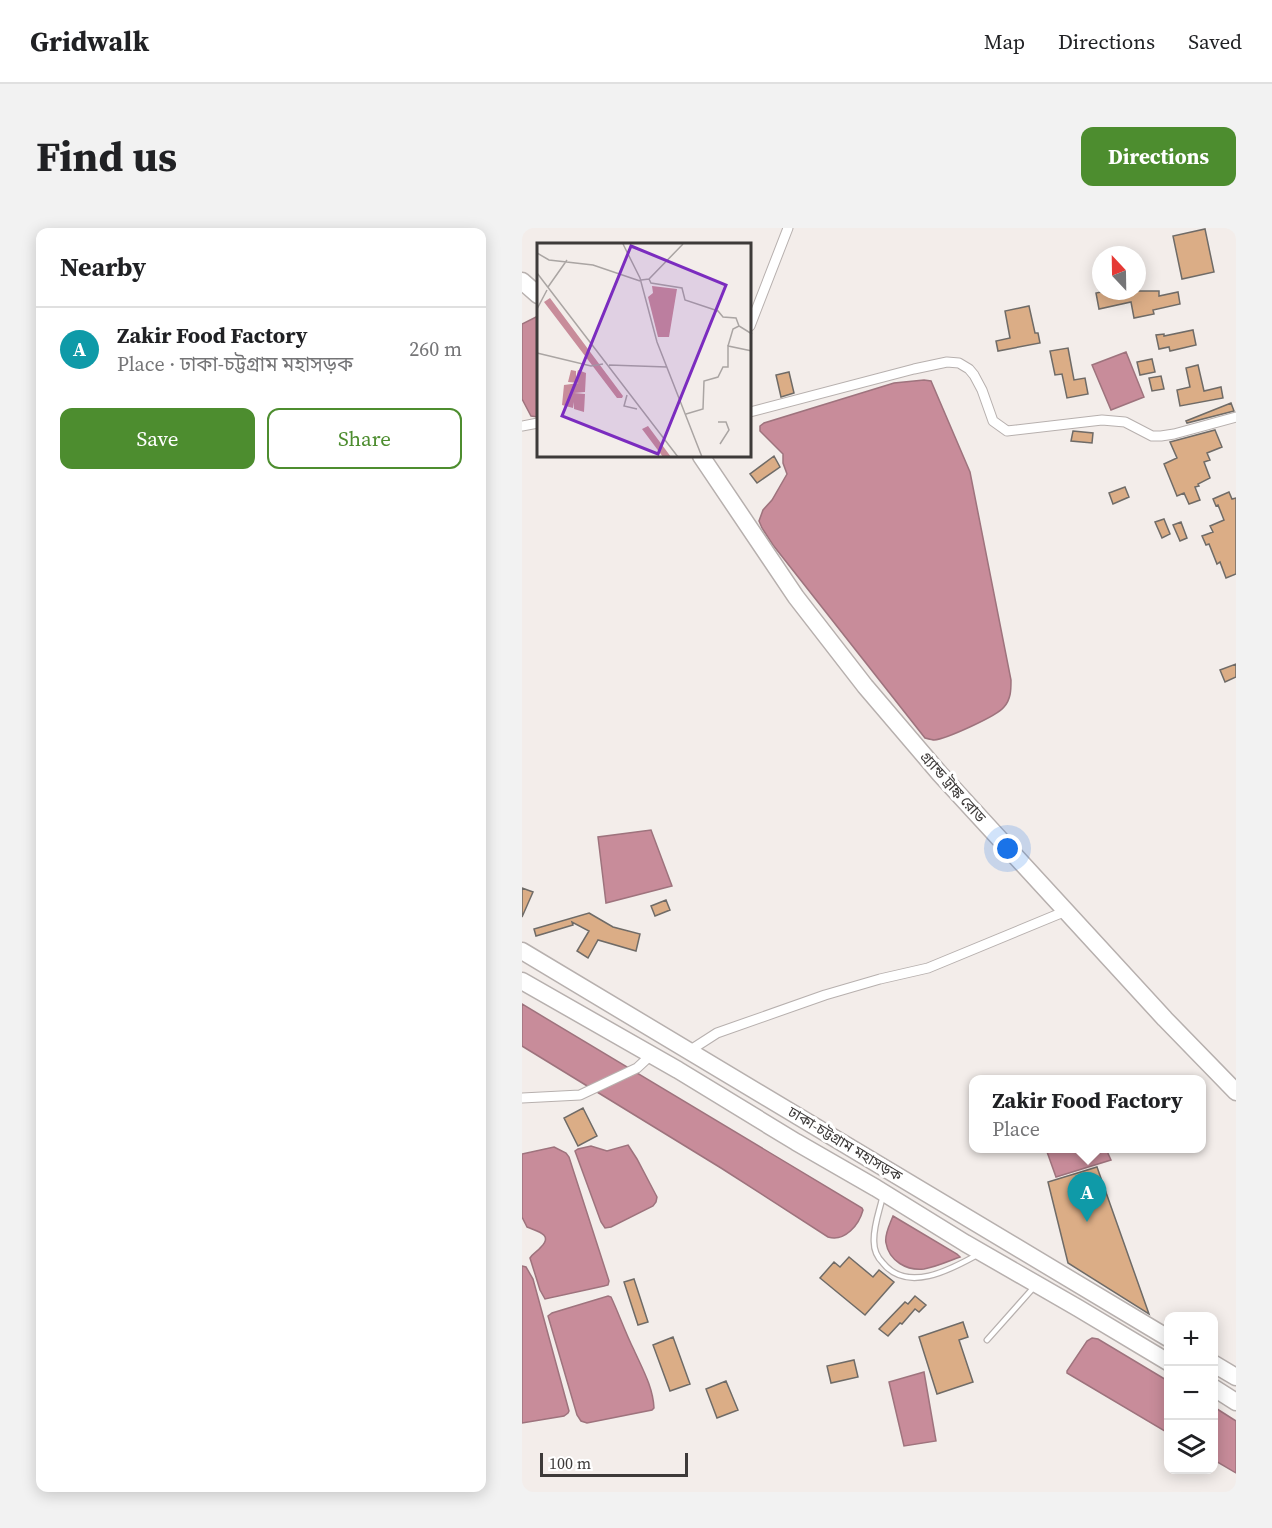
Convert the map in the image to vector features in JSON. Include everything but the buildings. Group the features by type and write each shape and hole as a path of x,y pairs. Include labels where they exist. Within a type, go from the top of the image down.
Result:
{"highway":[{"path":"522,281 537,295"},
{"name":"গ্র্যান্ড ট্রাঙ্ক রোড","path":"702,458 796,597 865,686 940,774 1236,1092"},
{"name":"ঢাকা-চট্টগ্রাম মহাসড়ক","path":"522,951 1164,1336"},
{"name":"ঢাকা-চট্টগ্রাম মহাসড়ক","path":"522,981 1164,1360"},
{"path":"1217,1366 1236,1377"},
{"path":"1218,1391 1236,1402"}],"street":[{"path":"752,321 788,228"},
{"path":"752,411 914,369 959,363 974,375 993,421 1007,431 1102,420 1125,422 1152,436 1161,436 1236,417"},
{"path":"522,426 537,423"},
{"path":"689,1051 717,1033 825,995 927,968 1066,911"},
{"path":"522,1098 580,1095 637,1068 651,1055"}],"lane":[{"path":"884,1193 874,1242 878,1257 893,1273 912,1279 962,1264 982,1253"},
{"path":"987,1340 1036,1284"}],"shaded area":[{"path":"537,316 537,417 531,416 522,399 522,324"},
{"path":"1126,352 1144,397 1111,410 1092,365"},
{"path":"931,381 970,472 1011,680 1009,698 999,711 949,736 934,740 925,738 773,545 759,521 763,510 772,500 787,474 783,454 760,431 760,426 894,383"},
{"path":"651,830 672,886 606,903 598,837"},
{"path":"522,1004 862,1208 855,1226 845,1235 828,1237 721,1168 522,1046"},
{"path":"628,1145 657,1197 656,1202 653,1206 605,1228 575,1151 591,1146 607,1151"},
{"path":"554,1147 569,1157 609,1281 608,1285 545,1299 530,1258 546,1239 542,1234 527,1227 522,1217 522,1154"},
{"path":"1047,1153 1108,1153 1111,1160 1056,1177"},
{"path":"893,1216 960,1257 924,1269 900,1264 891,1255 886,1243"},
{"path":"522,1266 526,1267 533,1279 569,1411 564,1416 522,1423"},
{"path":"608,1296 611,1297 647,1378 654,1408 587,1423 581,1421 577,1415 548,1316"},
{"path":"1092,1338 1098,1339 1164,1379 1164,1431 1067,1373 1087,1341"},
{"path":"924,1372 936,1441 904,1446 889,1382"},
{"path":"1218,1410 1236,1421 1236,1473 1218,1462"}],"place":[{"name":"Zakir Food Factory","path":"1087,1222"}]}
